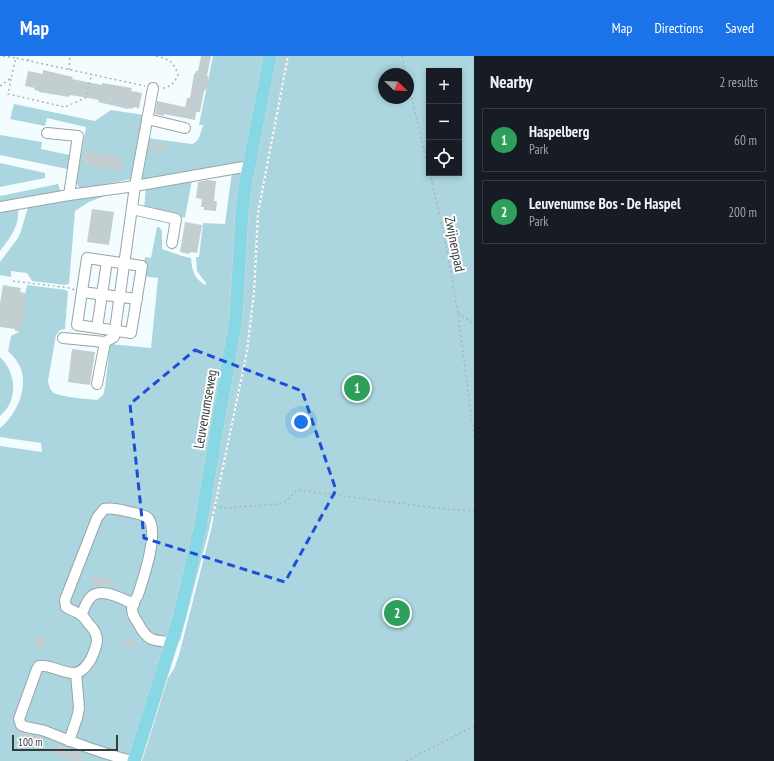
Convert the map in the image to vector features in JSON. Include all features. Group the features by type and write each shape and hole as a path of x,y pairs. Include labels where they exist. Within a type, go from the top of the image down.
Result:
{"main road":[{"name":"Leuvenumseweg","path":"133,761 172,642 185,597 200,528 232,350 238,299 242,212 249,166 270,56"}],"lane":[{"path":"63,338 105,342 114,337 135,186 153,88"},
{"path":"147,119 185,128"},
{"path":"47,133 78,136 69,195"},
{"path":"0,207 69,195 135,186 249,166"},
{"path":"132,209 176,219 172,243"},
{"path":"87,258 106,261 142,266 132,333 77,325 87,258"},
{"path":"97,328 106,261"},
{"path":"82,292 137,299"},
{"path":"97,384 105,342"},
{"path":"133,761 102,753 42,730 25,727 21,725 19,719 39,666 76,673 84,669 93,654 98,636 81,615 68,609 65,604 65,600 97,518 104,509 113,508 141,515 147,518 150,522 152,533 151,545 146,568 132,609 134,617 144,635 150,639 172,642"},
{"path":"81,615 88,599 95,594 107,594 134,604"},
{"path":"69,741 79,708 76,673"}],"path":[{"path":"3,56 161,89 175,82 178,75 175,65 166,58 156,56"},
{"path":"28,61 29,56"},
{"path":"69,70 70,56"},
{"name":"Leuvenumseweg","path":"288,56 258,213 254,294 248,345 215,505 223,508 273,505 285,502 297,490 445,509 474,511"},
{"path":"402,56 405,68"},
{"path":"16,58 8,94 65,107 85,98 92,74"},
{"path":"0,86 11,78"},
{"name":"Zwijnenpad","path":"413,104 426,159"},
{"name":"Zwijnenpad","path":"430,176 444,235 458,313 474,438"},
{"path":"13,281 70,288 82,292"},
{"path":"458,313 474,324"},
{"path":"406,761 474,726"}],"highlighted area":[{"path":"195,350 302,391 336,490 285,582 144,538 130,404"}],"shaded area":[{"path":"213,56 265,56 245,162 145,180 141,177 147,138 192,144 198,139 204,125 199,125"},
{"path":"273,56 287,56 257,213 253,293 246,351 209,530 180,641 176,640 197,559 246,212"},
{"path":"289,56 474,56 474,761 142,761 168,678 174,669 179,655 211,530 248,351 255,293 259,213"},
{"path":"14,104 95,121 111,110 144,115 132,179 80,189 76,182 86,127 47,118 45,126 10,119"},
{"path":"0,135 42,142 41,149 74,156 72,170 0,155"},
{"path":"0,163 45,173 45,178 0,187"},
{"path":"242,171 236,280 196,537 170,638 150,638 135,609 151,522 108,506 63,600 79,616 96,640 80,670 41,664 18,719 127,761 0,761 0,446 42,452 41,443 0,437 0,428 17,407 22,389 22,371 16,360 8,351 11,336 19,332 27,285 66,290 68,292 65,329 60,330 56,335 48,381 49,386 54,393 63,396 97,400 103,395 105,388 110,344 151,348 158,278 143,276 145,257 151,258 157,227 159,227 162,231 162,249 191,258 194,274 198,280 205,285 206,283 197,271 196,257 199,257 203,223 225,224 232,172"},
{"path":"192,179 185,218 172,213 144,209 146,187"},
{"path":"58,184 61,192 0,204 0,196"},
{"path":"127,187 89,202 75,211 69,284 65,285 32,281 27,273 11,271 11,277 0,275 0,262 18,238 28,207"},
{"path":"18,208 14,231 0,251 0,212"},
{"path":"0,357 9,370 12,378 13,394 6,409 0,416"},
{"path":"104,511 144,517 151,539 134,598 107,592 78,612 66,600"},
{"path":"96,596 127,603 138,628 164,644 131,757 75,741 78,676 97,645 85,616"},
{"path":"38,670 73,674 78,701 69,737 26,726 21,716"}],"building":[{"path":"201,56 211,56 207,76 208,87 204,91 200,112 196,112 195,120 164,114 164,116 155,114 157,101 185,107 187,98 190,98 194,74 198,71"},
{"path":"43,70 73,77 72,79 102,85 102,83 132,88 131,91 142,93 139,108 133,107 133,109 128,109 98,102 99,100 39,92 34,90 35,88 25,86 28,71 43,74"},
{"path":"150,142 166,145 164,152 148,149"},
{"path":"85,151 123,158 121,172 82,164"},
{"path":"207,180 216,181 214,201 217,201 216,211 204,210 204,207 201,207 202,199 196,198 198,182"},
{"path":"92,209 114,212 109,245 87,242"},
{"path":"185,222 202,225 197,253 190,252 189,254 180,252"},
{"path":"3,285 21,288 20,292 26,293 21,332 15,331 15,329 0,327 0,303"},
{"path":"72,349 95,352 90,385 68,382"},
{"path":"93,576 112,579 110,585 107,584 106,586 97,587 97,585 93,584"},
{"path":"39,635 45,638 41,649 34,647 36,644 34,643 36,638 38,639"},
{"path":"127,637 135,641 132,649 123,646"},
{"path":"19,731 42,738 41,740 44,741 42,747 19,738"},
{"path":"58,744 63,747 62,749 73,753 75,750 83,754 81,761 75,761 54,753 53,750"}],"place":[{"name":"Haspelberg","path":"357,388"},
{"name":"Leuvenumse Bos - De Haspel","path":"397,613"}]}
